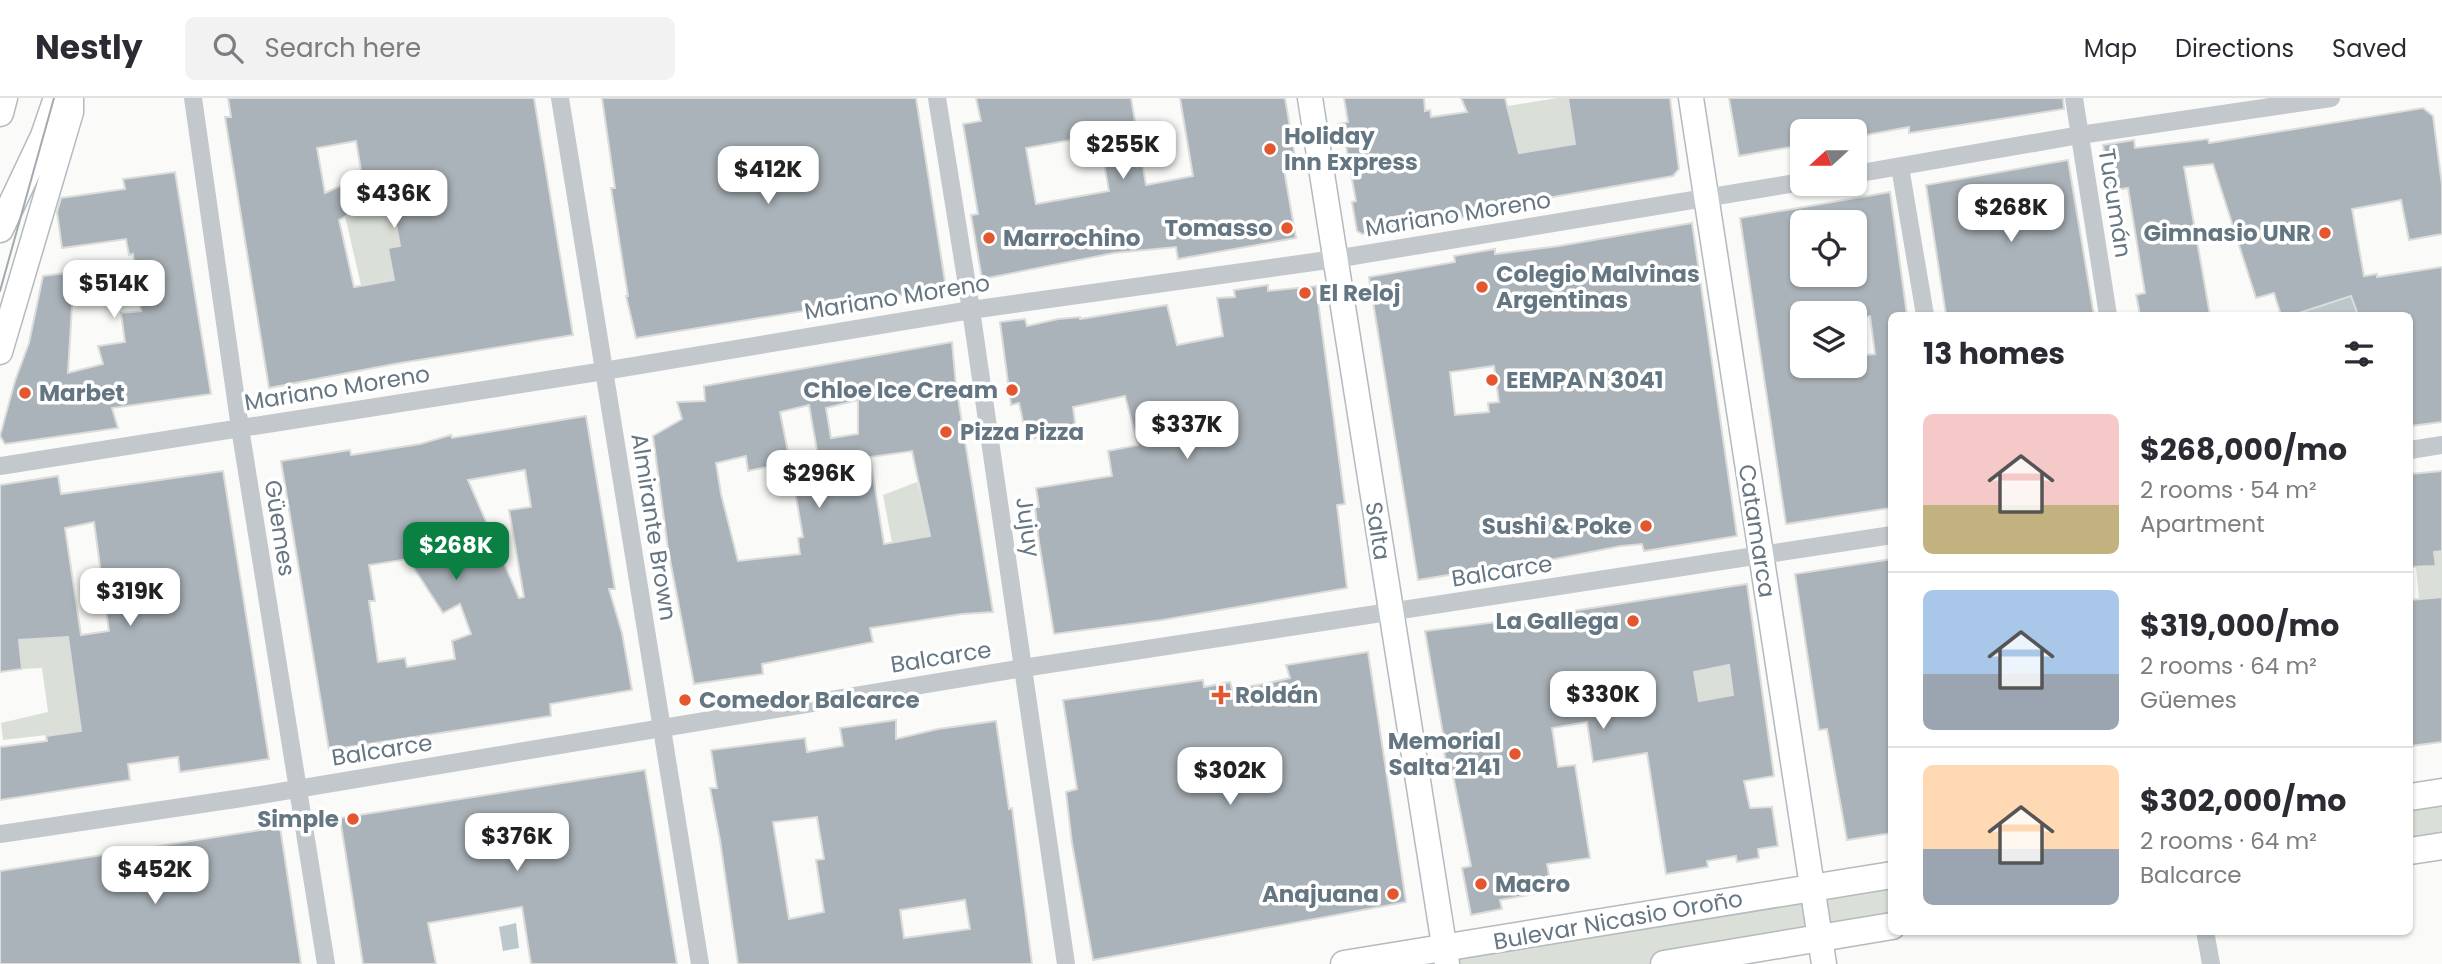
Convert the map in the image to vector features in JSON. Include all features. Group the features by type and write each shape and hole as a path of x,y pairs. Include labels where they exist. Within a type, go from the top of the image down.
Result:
{"main road":[{"path":"0,113 4,98"},
{"path":"0,229 44,136 57,98"},
{"path":"0,352 71,112 71,98"},
{"name":"Salta","path":"1310,98 1446,956"},
{"name":"Catamarca","path":"1691,98 1824,964"},
{"path":"2413,797 2442,792"},
{"path":"2413,851 2442,846"},
{"name":"Bulevar Nicasio Oroño","path":"1344,964 1446,956 1811,887 1888,876"},
{"path":"1664,964 1888,927"}],"street":[{"name":"Güemes","path":"194,98 240,428 326,964"},
{"name":"Almirante Brown","path":"560,98 700,964"},
{"name":"Jujuy","path":"937,98 971,310 1066,964"},
{"name":"Tucumán","path":"2074,98 2108,312"},
{"path":"1867,172 2080,135 2331,98"},
{"path":"1900,167 1925,312"},
{"name":"Mariano Moreno","path":"0,466 971,310 1335,259 1790,184"},
{"path":"2413,450 2442,445"},
{"name":"Balcarce","path":"0,834 297,789 1023,668 1888,536"},
{"path":"2207,935 2211,964"}],"shaded area":[{"path":"1568,98 1575,144 1519,153 1508,106"},
{"path":"383,195 407,245 388,248 394,279 361,285 345,216"},
{"path":"2351,296 2357,312 2302,312"},
{"path":"917,482 930,536 892,542 883,495"},
{"path":"2442,551 2442,597 2419,599 2416,567 2436,566 2434,552"},
{"path":"68,637 81,731 3,740 1,723 48,712 42,668 22,669 19,640"},
{"path":"1729,665 1733,695 1699,701 1694,672"},
{"path":"2442,792 2442,846 2413,851 2413,797"},
{"path":"1888,876 1888,927 1664,964 1344,964"},
{"path":"516,923 519,948 503,951 499,927"}],"building":[{"path":"228,98 534,98 573,335 394,364 269,388 225,117 231,117","holes":["356,141 362,176 325,193 317,148","390,191 400,246 388,248 394,280 354,287 339,220"]},
{"path":"602,98 916,98 946,288 636,338 626,296"},
{"path":"976,98 1131,98 1146,185 1193,176 1180,98 1285,98 1296,162 1283,164 1296,238 1178,259 1176,247 1114,253 982,279 971,215 978,214 963,124 981,121","holes":["1099,135 1109,191 1036,204 1026,148"]},
{"path":"1344,98 1424,98 1425,111 1430,110 1431,117 1467,112 1461,98 1505,98 1519,153 1575,144 1568,98 1670,98 1679,169 1673,176 1513,204 1514,209 1362,234 1357,231 1352,202 1356,201 1346,146 1342,147 1338,124 1348,122"},
{"path":"1729,98 2063,98 2064,109 1909,133 1909,127 1867,135 1867,119 1790,119 1790,147 1739,156"},
{"path":"2423,108 2433,116 2442,185 2442,234 2409,240 2401,200 2352,209 2364,276 2377,274 2377,277 2442,267 2442,422 2413,426 2413,312 2357,312 2351,296 2302,312 2280,312 2274,293 2256,298 2213,164 2184,167 2209,312 2139,312 2136,295 2145,293 2128,188 2110,191 2103,145 2134,140 2135,148 2208,139 2209,143"},
{"path":"2068,160 2093,312 1946,312 1926,185"},
{"path":"175,172 211,394 112,408 118,428 5,444 0,436 29,343 43,276 74,272 68,373 103,364 98,346 125,342 121,313 141,311 133,254 129,255 126,239 62,248 57,212 61,198 125,189 123,179"},
{"path":"1890,192 1907,312 1888,312 1888,508 1786,524 1740,218"},
{"path":"1692,223 1737,536 1644,551 1642,544 1621,546 1503,569 1502,566 1418,580 1369,277 1455,262 1454,256 1495,249 1495,254","holes":["1494,366 1499,402 1488,403 1489,412 1455,415 1450,372"]},
{"path":"1268,285 1268,291 1316,286 1345,504 1337,505 1347,588 1162,620 1054,634 1039,542 1036,488 1112,476 1108,451 1138,445 1125,396 1073,407 1076,430 1027,440 1019,403 1011,405 1000,322 1025,319 1027,326 1058,319 1080,319 1167,305 1177,345 1223,336 1217,298 1235,297 1234,290"},
{"path":"952,342 956,386 993,612 870,628 873,642 762,664 763,674 694,684 668,549 653,436 682,419 677,402 705,401 704,386","holes":["858,400 858,434 831,438 826,408","809,405 818,456 790,462 780,412","912,451 930,536 884,544 870,457","746,456 748,471 790,462 803,537 798,538 800,554 738,561 716,463"]},
{"path":"586,416 615,589 609,589 622,633 632,690 550,704 551,716 329,750 281,461 350,450 351,455 420,444 451,435 452,438","holes":["525,470 531,507 509,510 524,597 519,598 468,480","408,559 443,613 460,604 471,634 452,641 455,659 407,667 405,658 378,662 369,601 375,601 369,565"]},
{"path":"223,471 269,759 180,772 178,757 128,764 130,780 0,800 0,747 47,741 46,736 81,731 68,637 19,640 22,669 0,672 0,485 58,476 61,494","holes":["94,522 109,631 81,635 65,528"]},
{"path":"2442,471 2442,551 2434,552 2436,566 2413,567 2413,474"},
{"path":"1888,560 1888,834 1847,840 1827,729 1819,730 1795,574"},
{"path":"1747,584 1774,776 1744,781 1750,808 1772,807 1778,846 1758,849 1759,858 1737,862 1736,856 1707,861 1708,867 1666,874 1647,753 1593,762 1587,722 1552,728 1558,767 1575,765 1590,858 1547,864 1552,891 1500,900 1502,909 1471,915 1462,868 1471,866 1453,775 1448,775 1425,631","holes":["1729,665 1733,695 1699,701 1694,672"]},
{"path":"2442,597 2442,742 2413,746 2413,600"},
{"path":"1368,652 1406,902 1093,960 1072,843 1066,792 1077,789 1063,700 1203,680 1204,687 1230,682 1232,689 1264,684 1290,678 1286,665"},
{"path":"896,720 896,739 938,729 996,721 1009,809 1012,808 1032,964 738,964 710,788 717,788 711,750 805,738 807,752 843,746 840,728","holes":["817,817 824,859 816,860 824,912 789,919 773,822","965,900 970,929 904,938 900,910"]},
{"path":"645,770 677,964 531,964 522,907 428,923 436,964 363,964 340,818"},
{"path":"280,827 301,964 0,964 0,871"}],"tram line":[{"path":"0,291 54,98"}],"place":[{"name":"Holiday Inn Express","path":"1270,149"},
{"name":"Tomasso","path":"1287,228"},
{"name":"Gimnasio UNR","path":"2325,233"},
{"name":"Marrochino","path":"989,238"},
{"name":"Colegio Malvinas Argentinas","path":"1482,287"},
{"name":"El Reloj","path":"1305,293"},
{"name":"EEMPA N 3041","path":"1492,380"},
{"name":"Chloe Ice Cream","path":"1012,390"},
{"name":"Marbet","path":"25,393"},
{"name":"Pizza Pizza","path":"946,432"},
{"name":"Sushi & Poke","path":"1646,526"},
{"name":"La Gallega","path":"1633,621"},
{"name":"Roldán","path":"1221,695"},
{"name":"Comedor Balcarce","path":"685,700"},
{"name":"Memorial Salta 2141","path":"1515,754"},
{"name":"Simple","path":"353,819"},
{"name":"Macro","path":"1481,884"},
{"name":"Anajuana","path":"1393,894"}]}
